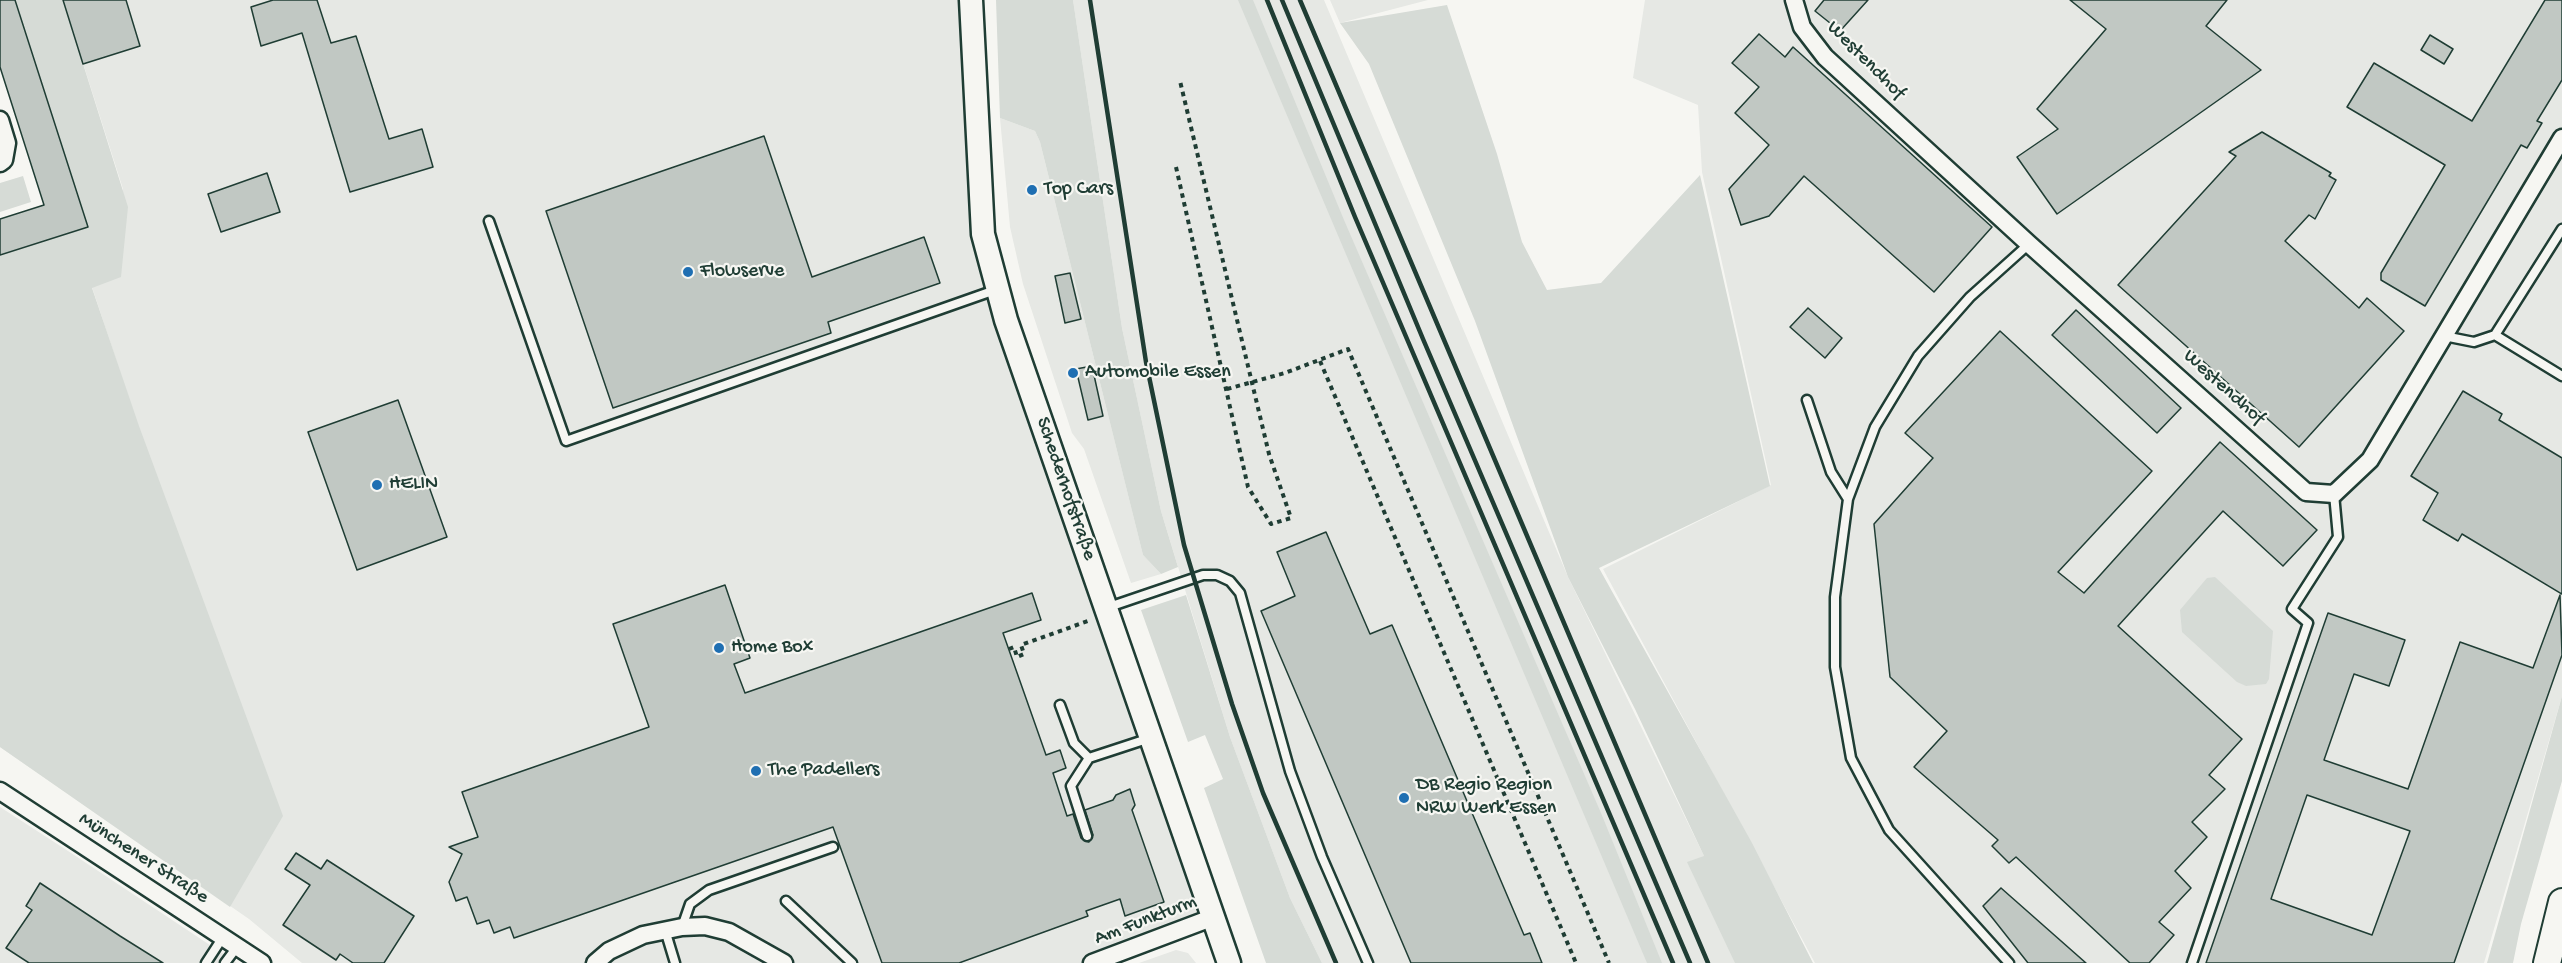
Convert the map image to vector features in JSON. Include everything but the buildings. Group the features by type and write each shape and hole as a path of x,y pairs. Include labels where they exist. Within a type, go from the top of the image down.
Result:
{"main road":[{"path":"2547,963 2562,902"}],"street":[{"name":"Schederhofstraße","path":"971,0 983,234 998,289 1229,963"},
{"name":"Westendhof","path":"1794,0 1802,27 1825,57 2029,244 2306,492 2334,494"},
{"path":"0,120 7,142 4,160 0,163"},
{"path":"2334,494 2370,460 2562,138"},
{"name":"Münchener Straße","path":"0,791 262,963"},
{"name":"Am Funkturm","path":"1092,963 1214,917"},
{"path":"595,963 626,942 665,930 705,926 729,932 784,963"}],"lane":[{"path":"489,221 566,441 998,289"},
{"path":"2444,336 2474,342 2495,335 2562,229"},
{"path":"2008,963 1889,830 1851,758 1835,667 1835,597 1848,499 1875,427 1918,356 1970,297 2029,244"},
{"path":"2495,335 2562,376"},
{"path":"1808,400 1831,472 1848,499"},
{"path":"2192,963 2308,623 2292,609 2338,537 2334,494"},
{"path":"1107,612 1203,575 1217,576 1230,581 1240,593 1290,771 1322,857 1368,963"},
{"path":"1060,705 1074,743 1089,758"},
{"path":"1087,836 1071,786 1089,758 1151,738"},
{"path":"682,927 690,904 709,890 833,847"},
{"path":"786,901 852,963"},
{"path":"665,930 675,963"},
{"path":"206,963 230,942"},
{"path":"225,963 230,942"}],"path":[{"path":"1176,167 1248,487 1271,524 1291,518 1269,454 1180,81"},
{"path":"1227,389 1320,361 1348,349 1608,963"},
{"path":"1320,361 1576,963"},
{"path":"1009,649 1014,647 1017,657 1024,654 1021,645 1107,612"}],"shaded area":[{"path":"15,0 63,0 128,207 121,277 92,288 139,426 283,816 230,907 0,747 0,255 88,227"},
{"path":"63,0 963,0 974,235 1202,915 1081,963 302,963 249,919 0,747 138,426 92,287 123,189"},
{"path":"996,0 1073,0 1122,328 1161,511 1178,567 1161,574 1143,555 1040,142 1035,131 1000,118"},
{"path":"1073,0 1324,0 1568,577 1704,856 1761,963 1322,963 1290,898 1230,737 1161,511 1122,328"},
{"path":"1238,0 1253,0 1344,220 1601,813 1662,963 1647,963"},
{"path":"1330,0 1428,0 1340,23"},
{"path":"1645,0 2562,0 2562,696 2484,963 1815,963 1603,569 1771,485 1702,172 1698,105 1633,78"},
{"path":"1447,5 1497,154 1522,242 1547,290 1601,283 1700,175 1770,486 1599,568 1752,843 1813,963 1735,963 1687,862 1704,856 1635,709 1568,577 1475,321 1369,64 1340,23"},
{"path":"1000,118 1035,131 1040,142 1143,555 1161,574 1131,583 1084,449 1072,433 1023,284 1010,227"},
{"path":"23,176 31,202 0,212 0,183"},
{"path":"2215,577 2273,631 2269,679 2266,684 2246,686 2237,682 2182,632 2180,610 2207,578"},
{"path":"1186,595 1230,737 1290,898 1322,963 1266,963 1204,788 1223,779 1205,735 1188,742 1141,610"},
{"path":"2562,696 2562,781 2521,924 2513,963 2487,963"},
{"path":"0,807 68,851 237,963 0,963"},
{"path":"1176,950 1188,953 1196,963 1139,963"}],"railway":[{"path":"1090,0 1146,362 1184,545 1232,704 1263,793 1336,963"},
{"path":"1267,0 1355,217 1673,963"},
{"path":"1282,0 1423,339 1690,963"},
{"path":"1300,0 1708,963"}],"place":[{"name":"Top Cars","path":"1032,190"},
{"name":"Flowserve","path":"688,272"},
{"name":"Automobile Essen","path":"1073,373"},
{"name":"HELIN","path":"377,485"},
{"name":"Home Box","path":"719,648"},
{"name":"The Padellers","path":"756,771"},
{"name":"DB Regio Region NRW Werk Essen","path":"1404,798"}]}
